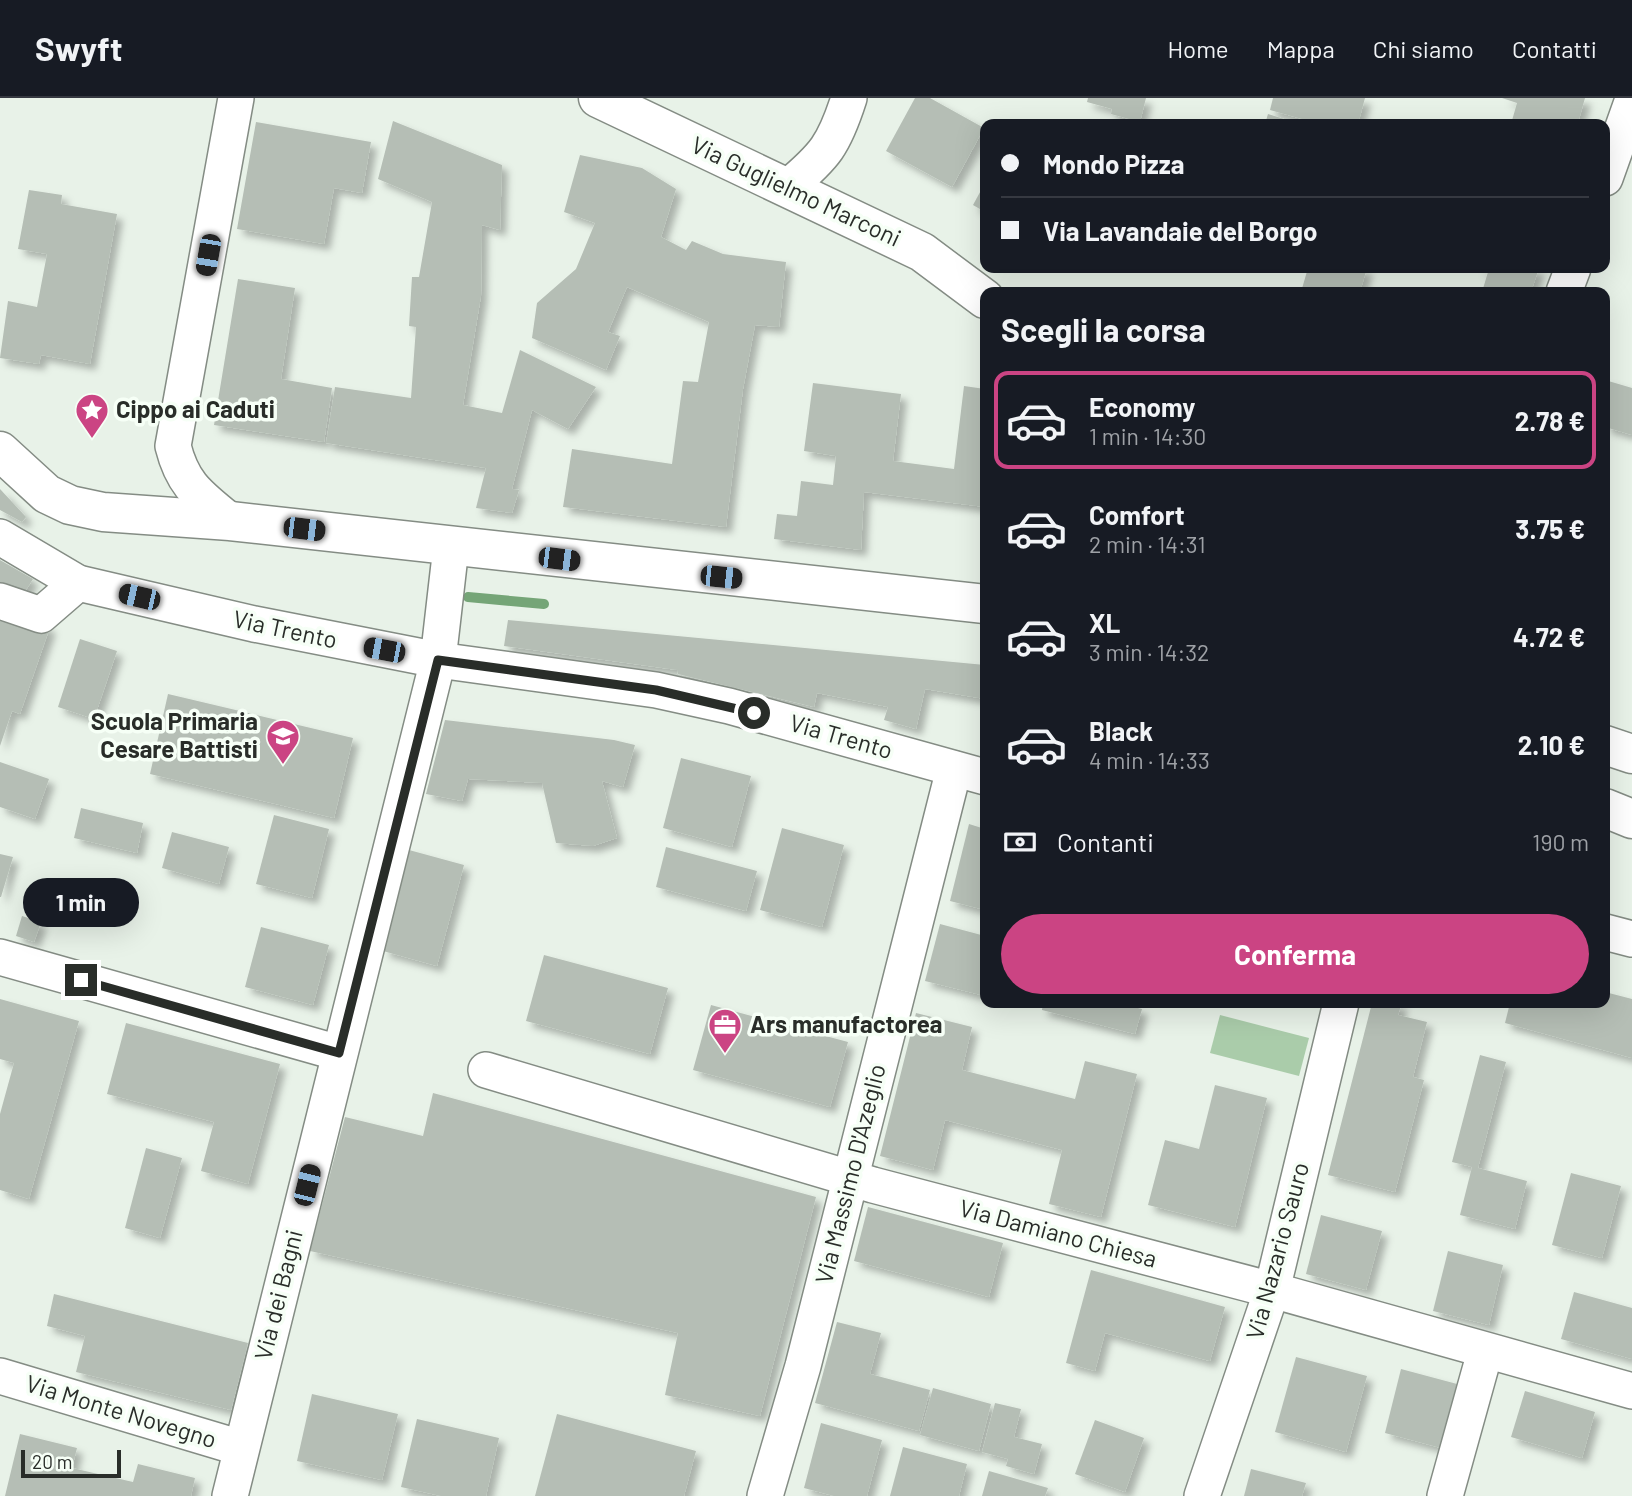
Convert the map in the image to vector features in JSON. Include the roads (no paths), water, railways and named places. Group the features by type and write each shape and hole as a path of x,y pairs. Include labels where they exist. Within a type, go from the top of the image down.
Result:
{"main road":[{"name":"Via Guglielmo Marconi","path":"598,98 922,252 980,295"},
{"path":"0,451 47,494 70,505 103,512 230,521 980,603"},
{"path":"1610,747 1632,754"},
{"path":"1610,810 1632,819"}],"street":[{"path":"230,521 191,490 178,469 173,446 236,98"},
{"path":"788,187 825,156 841,125 849,98"},
{"path":"1610,164 1632,102"},
{"name":"Via Trento","path":"0,537 78,583 254,624 438,660 656,690 729,706 970,773"},
{"name":"Via dei Bagni","path":"229,1496 438,660 450,547"},
{"path":"0,601 41,615 78,583"},
{"name":"Via Massimo D'Azeglio","path":"765,1496 803,1366 849,1178 970,773"},
{"path":"1610,933 1632,939"},
{"path":"0,957 339,1053"},
{"name":"Via Nazario Sauro","path":"1202,1496 1272,1290 1341,1008"},
{"name":"Via Damiano Chiesa","path":"486,1070 849,1178 1272,1290 1485,1352 1632,1391"},
{"path":"1445,1496 1485,1352"},
{"name":"Via Monte Novegno","path":"0,1376 242,1448"}],"waterway":[{"path":"468,597 544,604"}],"place":[{"name":"Cippo ai Caduti","path":"92,440"},
{"name":"Scuola Primaria Cesare Battisti","path":"283,766"},
{"name":"Ars manufactorea","path":"725,1055"}]}
